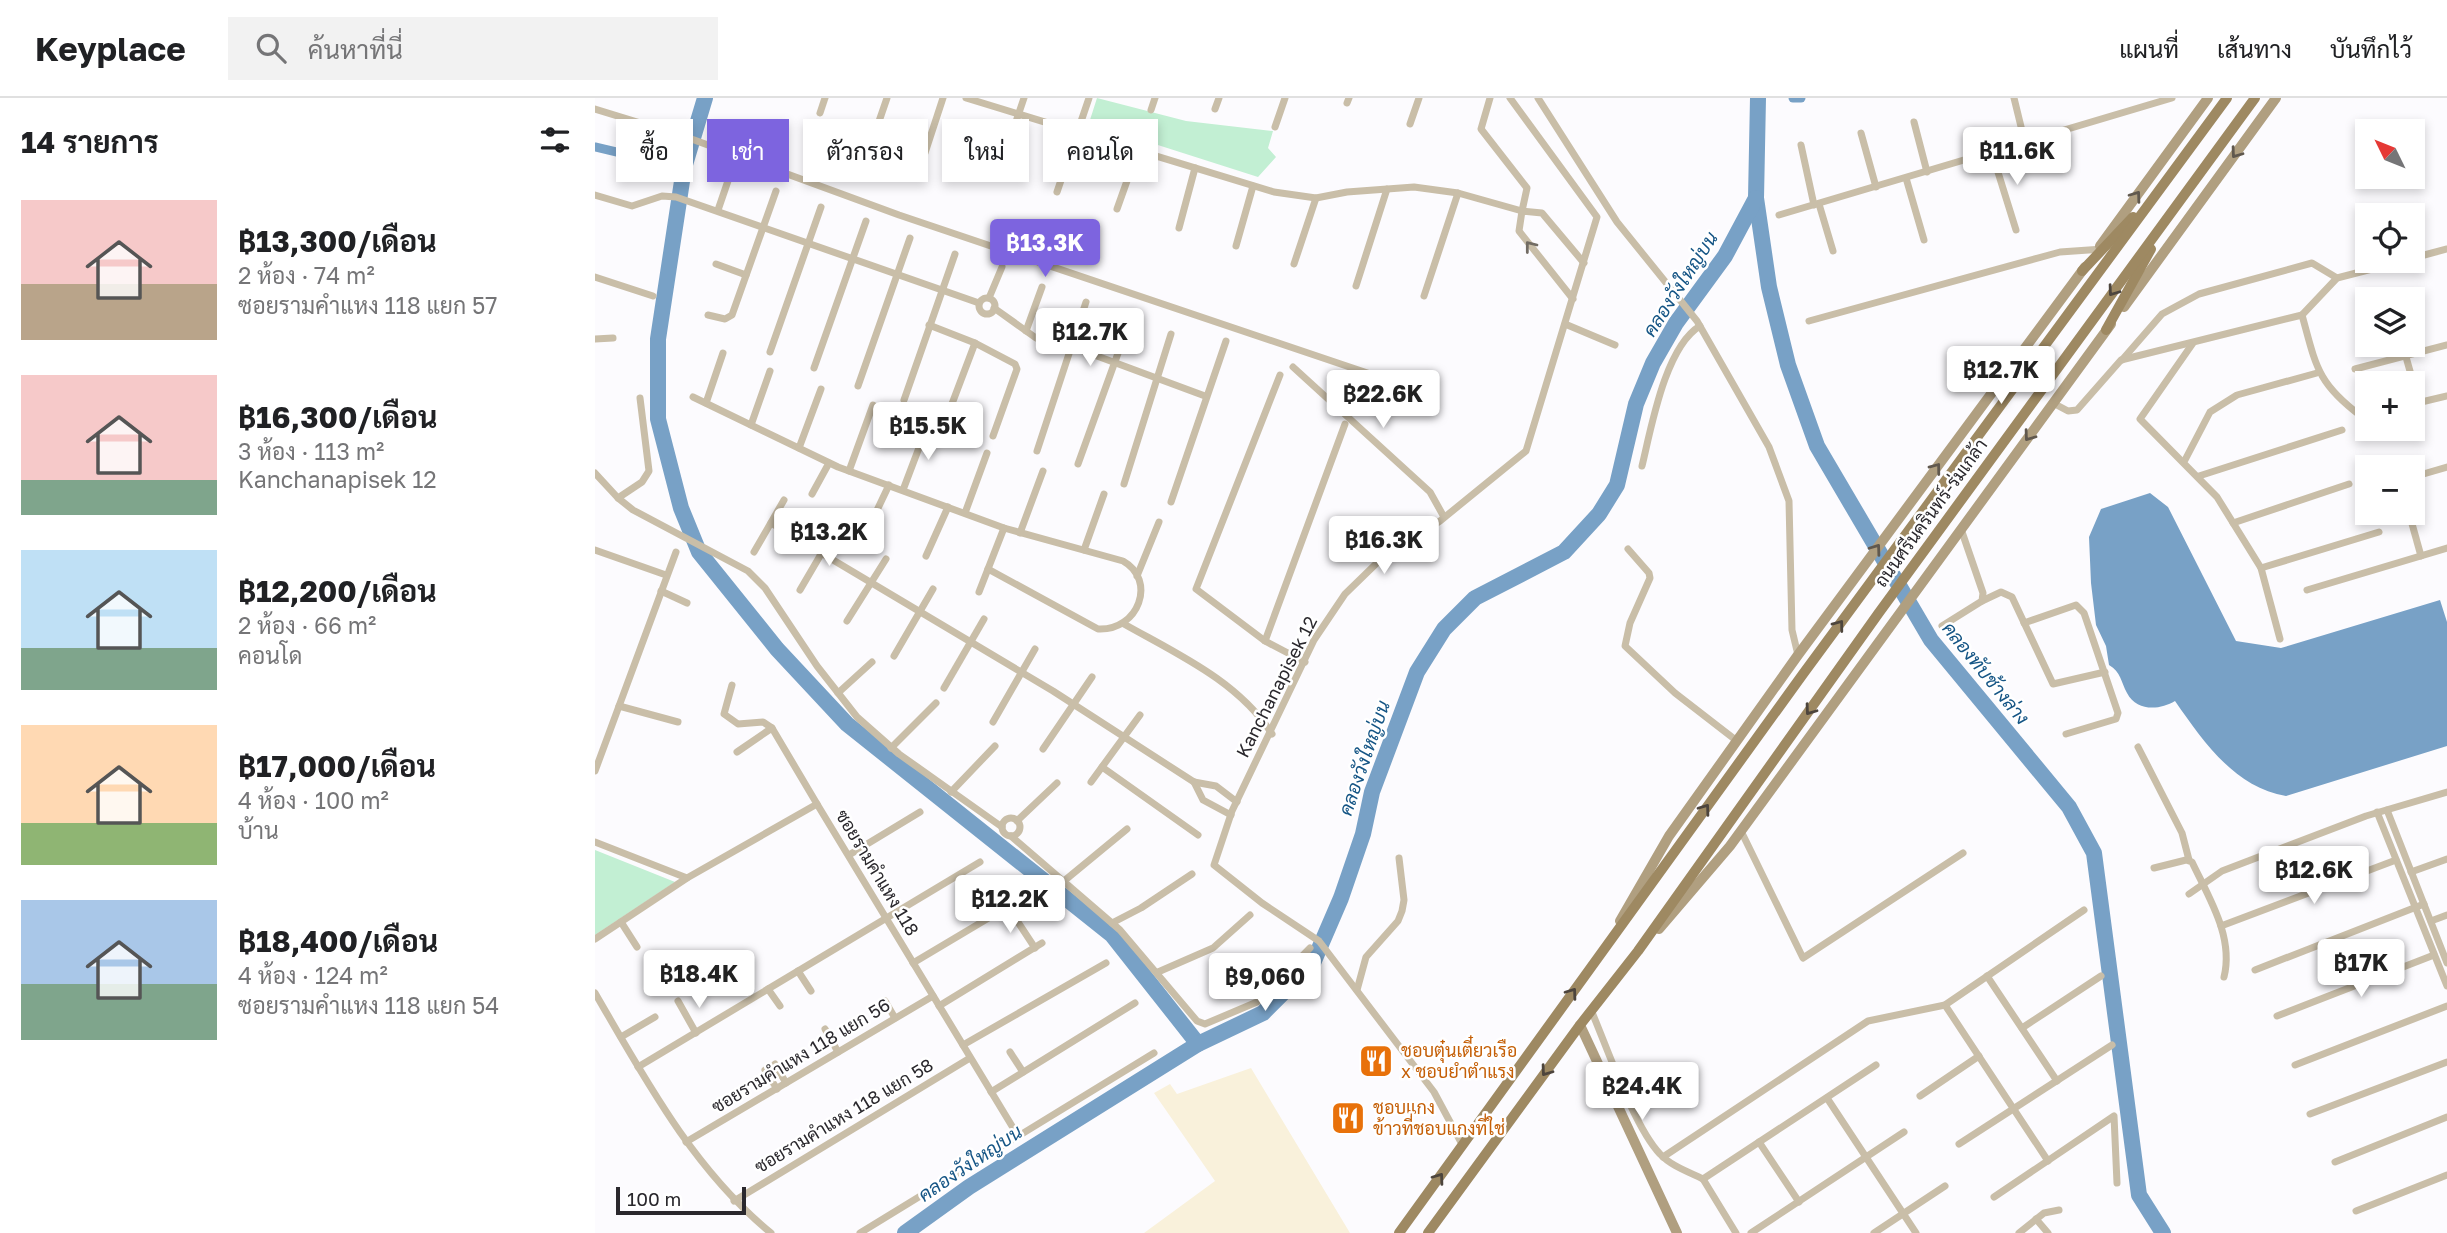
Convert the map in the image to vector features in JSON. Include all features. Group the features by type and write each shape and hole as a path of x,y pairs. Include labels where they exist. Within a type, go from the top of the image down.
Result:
{"main road":[{"path":"2082,271 2208,98"},
{"name":"ถนนศรีนครินทร์-ร่มเกล้า","path":"1399,1233 1610,940 2227,98"},
{"name":"ถนนศรีนครินทร์-ร่มเกล้า","path":"1428,1233 1591,1010 1638,951 1878,614 2255,98"},
{"name":"ถนนศรีนครินทร์-ร่มเกล้า","path":"1638,951 1693,891 1741,831 2276,98"},
{"path":"2101,248 2164,185"},
{"path":"2106,330 2175,207"},
{"name":"ถนนศรีนครินทร์-ร่มเกล้า","path":"1610,940 1663,847 1737,741 2082,271"},
{"path":"1580,1025 1677,1233"}],"street":[{"path":"820,113 825,98"},
{"path":"880,119 887,98"},
{"path":"928,144 943,98"},
{"path":"966,98 1043,122"},
{"path":"1018,119 1024,98"},
{"path":"1082,119 1089,98"},
{"path":"1151,110 1155,98"},
{"path":"1215,109 1219,98"},
{"path":"1276,127 1285,98"},
{"path":"1410,124 1419,98"},
{"path":"1490,98 1481,129 1527,188 1519,231 1573,299"},
{"name":"Kanchanapisek 12","path":"1357,990 1319,941 1262,903 1214,865 1231,815 1272,734 1314,640 1345,594 1381,559 1444,517 1526,451 1597,216 1510,98"},
{"path":"1538,98 1617,222 1698,323 1769,447 1787,488 1792,630 1798,655"},
{"path":"2014,98 2025,143"},
{"path":"1779,215 2172,98"},
{"path":"595,109 686,137 899,215 1400,384"},
{"path":"1914,122 1927,172"},
{"path":"1861,133 1876,187"},
{"path":"1801,145 1833,251"},
{"path":"1992,153 2016,230"},
{"path":"1158,156 1274,192 1316,198 1414,187 1458,193 1522,211 1542,213 1584,262"},
{"path":"1179,228 1195,168"},
{"path":"1906,178 1924,240"},
{"path":"718,211 728,182"},
{"path":"1057,192 1060,182"},
{"path":"1117,209 1127,182"},
{"path":"1236,246 1253,186"},
{"path":"1356,286 1387,189"},
{"path":"708,315 731,317 776,191"},
{"path":"1424,296 1458,193"},
{"path":"595,195 632,206 662,196 676,197 943,288 979,303 989,298 1002,267"},
{"path":"1294,264 1316,198"},
{"path":"770,352 821,207"},
{"path":"814,368 866,221"},
{"path":"858,386 910,237"},
{"path":"1809,321 2060,252 2101,248"},
{"path":"2425,255 2447,249"},
{"path":"904,400 955,254"},
{"path":"2053,403 2068,411 2077,410 2162,314 2199,294 2312,263 2337,278"},
{"path":"716,264 746,275"},
{"path":"2121,360 2302,315 2337,278 2356,273"},
{"path":"595,277 653,296"},
{"path":"1026,331 1042,287"},
{"path":"989,298 994,308 1036,338 1070,346 1205,396"},
{"path":"1037,451 1086,302"},
{"path":"979,303 979,308 987,314 994,308"},
{"path":"2302,315 2318,373 2336,397 2355,411"},
{"path":"1078,464 1130,320"},
{"path":"1642,466 1655,405 1680,348 1698,323"},
{"path":"1565,324 1615,345"},
{"path":"929,326 1011,360 1017,369 993,436"},
{"path":"1124,484 1171,334"},
{"path":"595,339 614,338"},
{"path":"1171,502 1226,341"},
{"path":"2193,342 2140,419 2185,460 2217,497 2261,568 2280,639"},
{"path":"947,417 975,343"},
{"path":"2425,351 2447,345"},
{"path":"706,404 723,353"},
{"path":"2355,369 2406,357 2409,371"},
{"path":"1293,367 1430,492 1444,517"},
{"path":"751,425 770,371"},
{"path":"2185,460 2210,412 2237,395 2318,373"},
{"path":"1280,375 1196,589 1265,641 1305,662"},
{"path":"799,448 821,389"},
{"path":"2425,401 2447,396"},
{"path":"693,397 849,471 1004,528 1123,561 1132,566 1137,576 1140,599 1124,624 1116,629 1098,629 988,569"},
{"path":"618,498 642,482 649,471 640,398"},
{"path":"849,471 873,405"},
{"path":"903,490 927,424"},
{"path":"1265,641 1345,424"},
{"path":"2199,476 2342,430"},
{"path":"965,513 987,453"},
{"path":"812,494 829,463"},
{"path":"2425,473 2447,467"},
{"path":"1020,533 1043,471"},
{"path":"595,473 618,498 664,526 739,564 765,588 857,717 891,748 1002,827 1112,923 1158,972 1194,1019 1205,1024 1257,1002 1310,948"},
{"path":"2233,523 2349,484"},
{"path":"870,525 889,485"},
{"path":"1084,550 1104,494"},
{"path":"754,552 784,500"},
{"path":"926,556 949,507"},
{"path":"1137,576 1159,522"},
{"path":"771,523 1074,704 1194,782 1216,786 1237,802"},
{"path":"2412,525 2421,556"},
{"path":"979,592 1004,528"},
{"path":"1961,529 1983,593 1982,601"},
{"path":"800,590 834,532"},
{"path":"2261,568 2379,532"},
{"path":"2307,590 2447,548"},
{"path":"1628,549 1649,573 1650,578 1630,623 1625,646 1675,693 1737,741"},
{"path":"595,550 666,575"},
{"path":"595,772 676,551"},
{"path":"847,621 886,559"},
{"path":"894,656 933,589"},
{"path":"661,591 688,603"},
{"path":"1942,626 1982,601 2007,592 2053,684 2105,672"},
{"path":"2024,623 2076,605 2081,607 2117,713 2116,719 2066,734"},
{"path":"944,688 985,619"},
{"path":"1124,624 1213,676 1258,712 1272,734"},
{"path":"993,722 1035,649"},
{"path":"838,693 871,662"},
{"path":"1043,749 1092,677"},
{"path":"732,685 725,714 738,724 763,722 772,729 817,804"},
{"path":"891,748 936,703"},
{"path":"619,706 678,722"},
{"path":"1091,782 1140,715"},
{"path":"737,752 772,729"},
{"path":"951,792 995,746"},
{"path":"2138,747 2182,833 2189,860 2221,926 2228,952 2224,977"},
{"path":"1102,767 1198,835"},
{"path":"1194,782 1203,800 1231,815"},
{"path":"1002,827 1005,820 1017,821 1057,783"},
{"path":"2189,894 2222,871 2377,813 2447,792"},
{"name":"ซอยรามคำแหง 118","path":"595,939 687,878 817,804 1017,1136"},
{"path":"2387,810 2447,962"},
{"path":"849,855 920,812"},
{"path":"2377,813 2447,986"},
{"path":"1011,836 1017,834 1020,827 1017,821"},
{"path":"1064,881 1127,829"},
{"path":"1741,831 1803,958 1963,853"},
{"path":"595,842 687,878"},
{"path":"1399,858 1404,900 1402,911 1398,921 1366,957 1357,990 1434,1092 1463,1146"},
{"path":"2411,872 2447,859"},
{"path":"2154,868 2189,860"},
{"path":"2221,926 2396,860"},
{"path":"638,1067 980,862"},
{"path":"1112,923 1192,874"},
{"path":"913,963 1028,894"},
{"path":"2255,970 2424,904"},
{"path":"939,1006 1039,946 1007,907"},
{"path":"1663,1157 1868,1021 1945,1005 2084,910"},
{"path":"1158,972 1213,948 1250,915"},
{"path":"2431,921 2447,915"},
{"path":"621,922 637,947"},
{"path":"2277,1017 2434,955"},
{"path":"963,1045 1106,963"},
{"path":"798,971 811,991"},
{"path":"1987,976 2057,1081"},
{"path":"2022,1028 2101,976"},
{"path":"768,989 780,1006"},
{"path":"595,993 686,1142 734,1201 771,1233"},
{"name":"ซอยรามคำแหง 118 แยก 56","path":"686,1142 933,996"},
{"path":"678,1001 696,1032"},
{"path":"885,1001 895,1018"},
{"path":"991,1092 1135,1003"},
{"path":"1945,1005 2048,1161"},
{"path":"2295,1065 2447,1006"},
{"path":"1591,1010 1632,1105 1663,1157 1703,1179 1736,1233"},
{"path":"621,1037 655,1017"},
{"path":"825,1029 838,1052"},
{"path":"1959,1144 2112,1045"},
{"path":"1010,1052 1023,1072"},
{"path":"860,1233 1154,1053"},
{"path":"1920,1096 1979,1056"},
{"name":"ซอยรามคำแหง 118 แยก 58","path":"734,1201 970,1058"},
{"path":"2310,1114 2447,1062"},
{"path":"775,1064 786,1083"},
{"path":"1703,1179 1876,1065"},
{"path":"765,1070 776,1088"},
{"path":"1827,1098 1916,1233"},
{"path":"1994,1197 2114,1116 2117,1183"},
{"path":"2335,1162 2447,1117"},
{"path":"1751,1233 1904,1132"},
{"path":"1759,1142 1799,1202"},
{"path":"2356,1211 2447,1175"},
{"path":"1874,1233 1945,1186"},
{"path":"2019,1233 2050,1210 2059,1210"},
{"path":"2036,1219 2048,1233"}],"shaded area":[{"path":"1251,1068 1350,1233 1144,1233 1215,1181 1154,1093 1170,1084 1177,1094"}],"green space":[{"path":"1097,98 1186,121 1273,131 1268,148 1276,157 1258,177 1158,145 1158,119 1090,119"},
{"path":"595,850 675,882 595,935"}],"water":[{"path":"2150,493 2168,507 2236,641 2281,648 2440,600 2447,622 2447,746 2286,796 2267,791 2235,773 2209,746 2175,701 2149,708 2131,699 2118,674 2109,665 2106,646 2096,625 2089,537 2101,509"}],"waterway":[{"path":"705,98 684,168 658,339 658,419 681,508 699,552 777,649 847,724 1112,935 1198,1044"},
{"name":"คลองทับช้างล่าง","path":"1758,98 1756,198 1769,287 1788,365 1817,446 1931,640 2069,807 2094,853 2139,1195 2163,1233"},
{"path":"1793,98 1801,98"},
{"path":"595,147 616,152"},
{"name":"คลองวังใหญ่บน","path":"905,1233 969,1187 1198,1044 1263,1013 1313,963 1341,898 1363,834 1372,792 1417,672 1444,629 1475,598 1564,552 1599,514 1617,485 1636,404 1653,363 1676,323 1725,256 1756,198"}],"place":[{"name":"ชอบตุ๋นเตี๋ยวเรือ x ชอบยำตำแรง","path":"1376,1061"},
{"name":"ชอบแกง ข้าวที่ชอบแกงที่ใช่","path":"1348,1118"}]}
